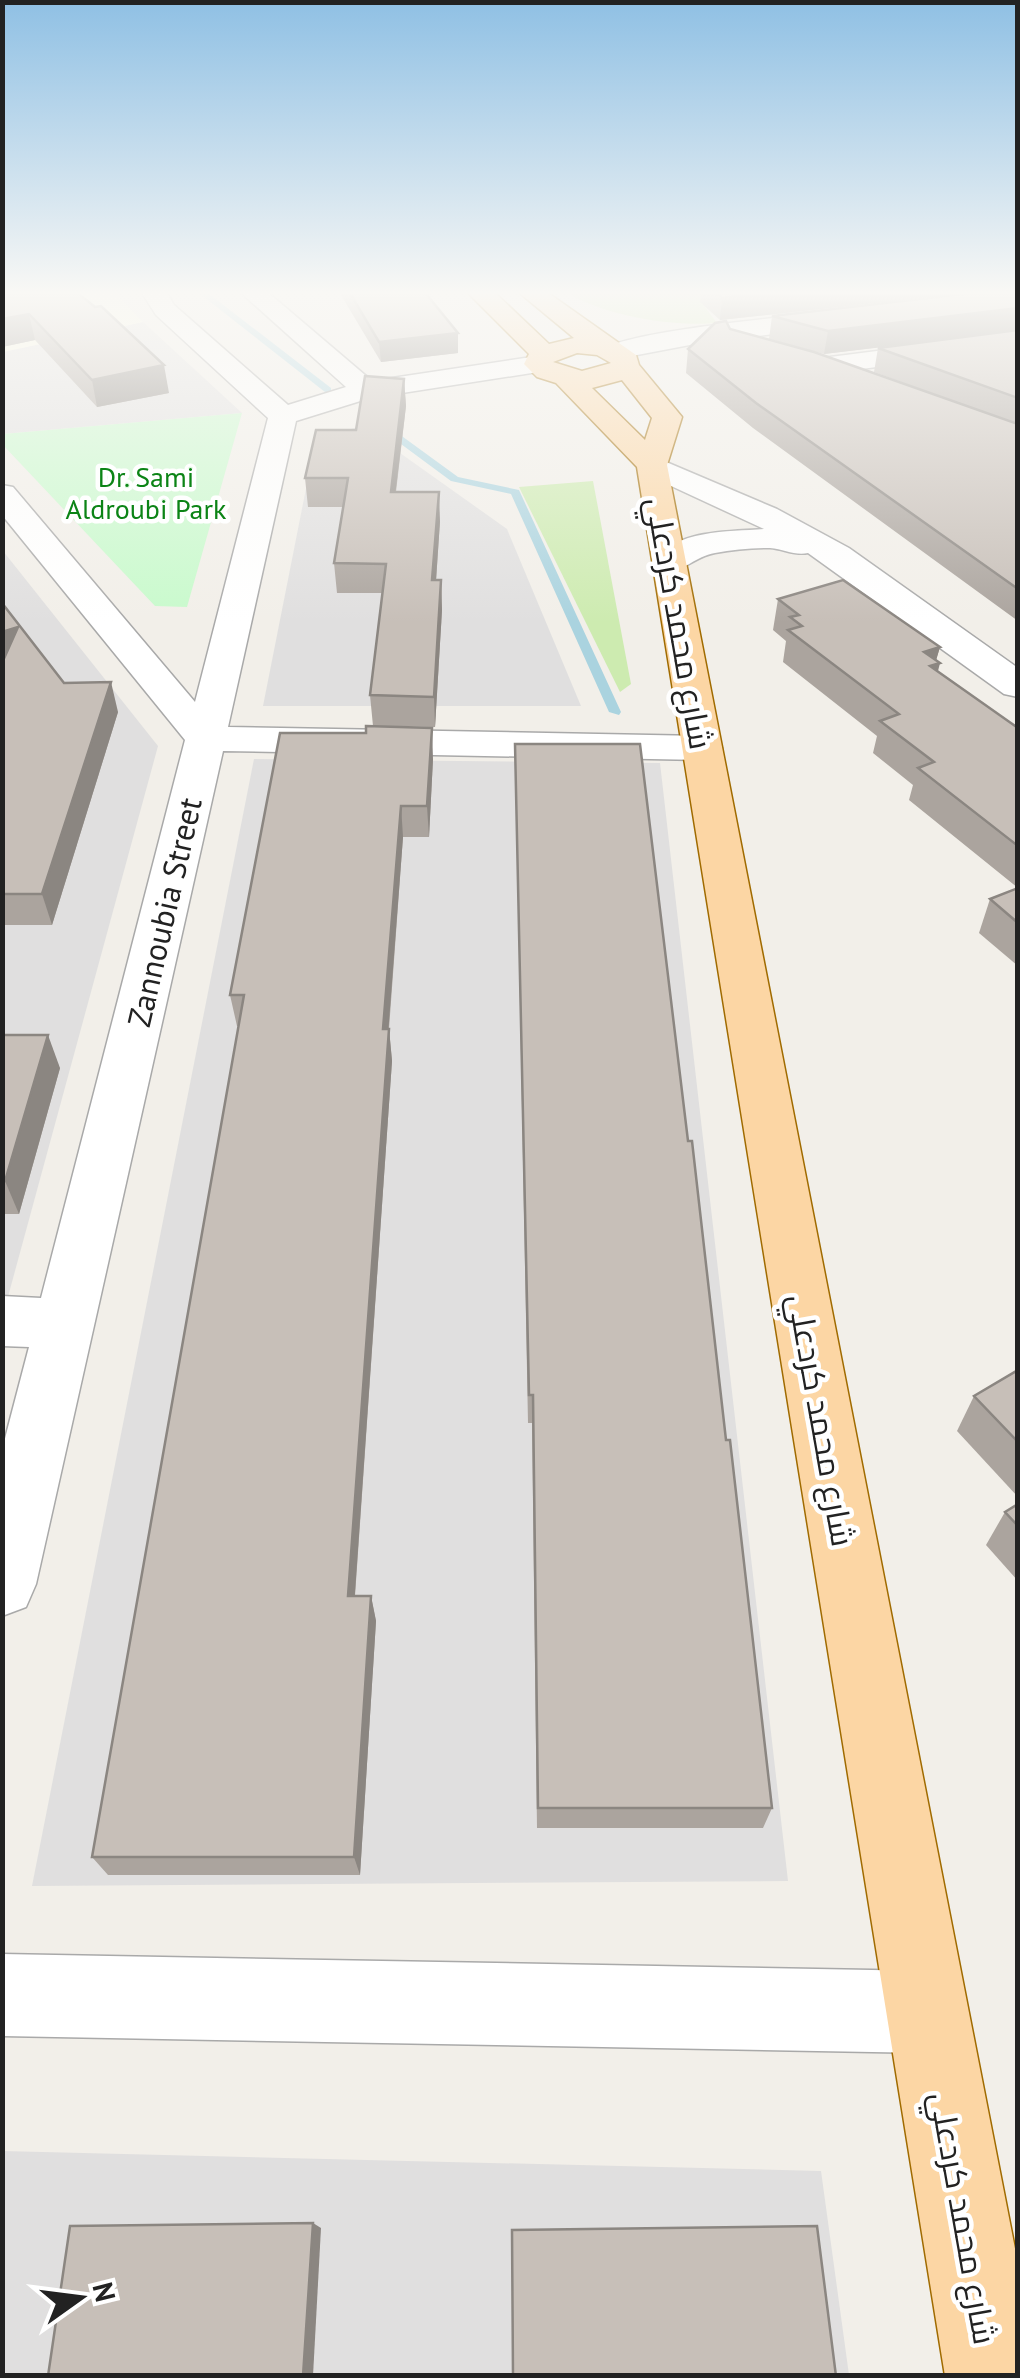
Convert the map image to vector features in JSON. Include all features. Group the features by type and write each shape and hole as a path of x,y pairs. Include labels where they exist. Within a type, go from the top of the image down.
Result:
{"main road":[{"path":"586,401 652,466 667,417 654,401"},
{"name":"شارع محمد كردعلي","path":"652,466 992,2376"}],"street":[{"path":"266,401 283,416 331,401"},
{"name":"Zannoubia Street","path":"2,1584 283,416"},
{"path":"652,466 765,516 836,555 1011,676"},
{"path":"2,494 205,739 702,748"},
{"path":"670,563 702,544 774,538 836,555"},
{"path":"2,1321 65,1324"},
{"path":"2,1995 927,2012"}],"shaded area":[{"path":"3,401 229,401 242,413 3,434"},
{"path":"362,426 507,529 581,706 263,706 316,438"},
{"path":"3,551 158,746 3,1315"},
{"path":"254,759 660,763 788,1881 32,1886"},
{"path":"2,2151 821,2171 849,2375 3,2375"}],"green space":[{"name":"Dr. Sami Aldroubi Park","path":"242,413 187,607 155,606 3,445 3,434"},
{"path":"593,481 631,684 620,692 519,487"}],"building":[{"path":"361,401 401,401 391,492 439,492 432,580 441,580 434,697 370,695 386,564 334,563 348,478 305,478 316,430 356,430"},
{"path":"753,401 953,401 1018,424 1018,589"},
{"path":"843,580 940,647 924,652 940,663 930,666 1018,728 1018,846 918,768 934,762 880,721 899,714 788,630 802,626 790,617 799,615 778,599"},
{"path":"2,603 64,683 111,682 42,894 2,894 2,663 18,627 2,632"},
{"path":"366,726 432,728 427,806 401,806 383,1029 389,1029 348,1596 371,1596 354,1857 92,1857 244,995 230,995 280,733 366,733"},
{"path":"515,744 640,744 726,1440 730,1440 772,1808 538,1808 533,1395 529,1395"},
{"path":"1018,888 1018,923 990,899"},
{"path":"2,1035 48,1035 5,1181 2,1181"},
{"path":"1018,1370 1018,1442 974,1396"},
{"path":"1018,1504 1018,1526 1005,1512"},
{"path":"313,2223 303,2376 48,2376 70,2226"},
{"path":"817,2226 836,2376 513,2376 512,2230"}],"waterway":[{"path":"385,428 455,479 515,492 615,712"}]}
